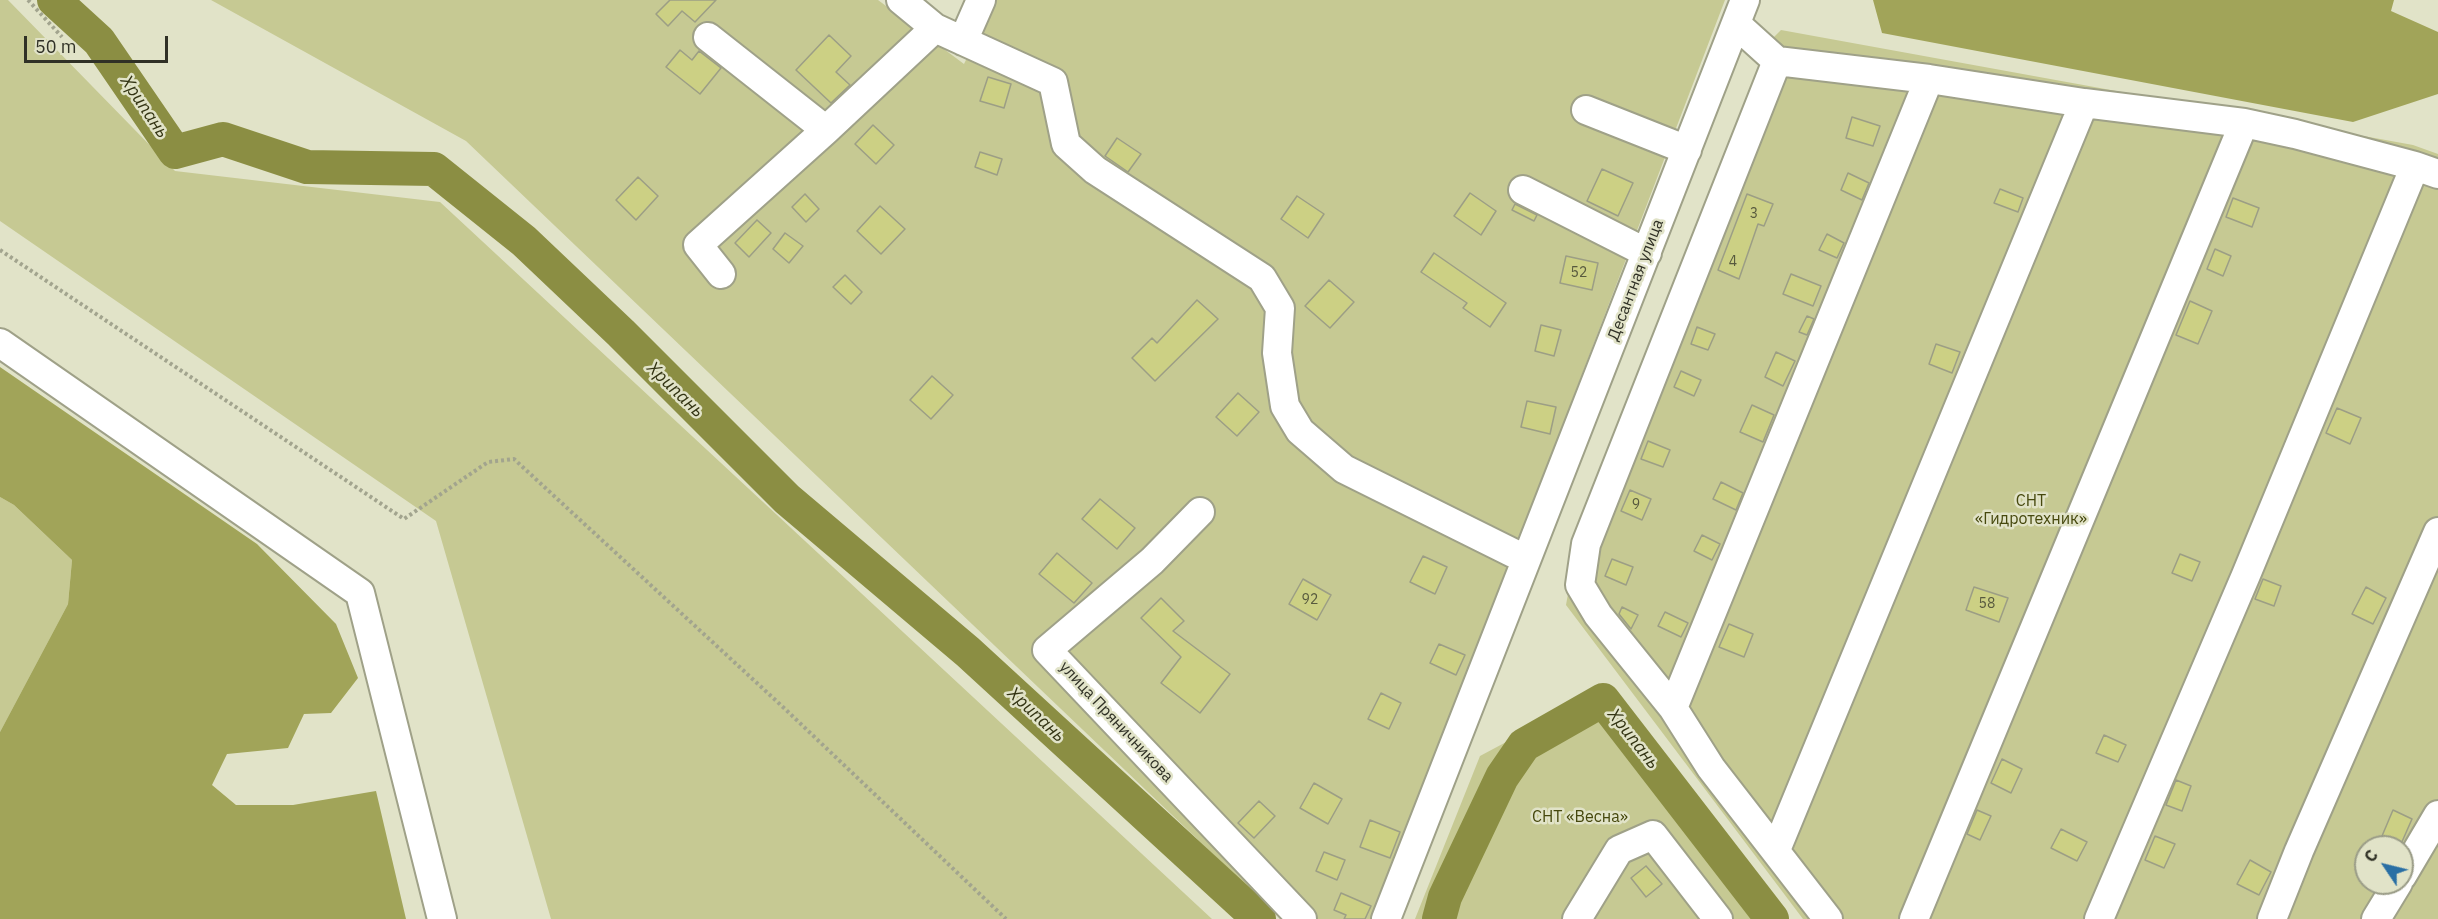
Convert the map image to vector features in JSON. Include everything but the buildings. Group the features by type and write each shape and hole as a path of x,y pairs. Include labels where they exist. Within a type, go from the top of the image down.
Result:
{"street":[{"path":"901,0 935,28 1053,82 1066,144 1095,170 1262,278 1280,308 1277,353 1285,406 1300,431 1344,469 1520,556"},
{"path":"963,41 981,0"},
{"path":"1740,12 1777,62 1929,79 2084,103 2244,123 2295,134 2427,170 2250,564 2099,919"},
{"name":"Десантная улица","path":"1386,919 1520,556 1647,253 1740,12"},
{"path":"721,274 698,245 935,28"},
{"path":"708,37 826,130"},
{"path":"1777,62 1586,544 1580,585 1598,615 1673,708 1711,768 1828,919"},
{"path":"1673,708 1929,79"},
{"path":"1776,850 2084,103"},
{"path":"1586,110 1687,150"},
{"path":"1914,919 2244,123"},
{"path":"1523,190 1647,253"},
{"path":"0,343 360,593 442,919"},
{"name":"улица Пряничникова","path":"1200,512 1152,561 1047,650 1302,919"},
{"path":"2272,919 2299,851 2438,532"},
{"path":"2414,856 2438,815"},
{"path":"1577,919 1619,850 1653,835 1718,919"},
{"path":"2376,919 2391,895"}],"path":[{"path":"28,0 63,37"},
{"path":"0,250 404,519 488,462 514,459 784,708 1006,919"}],"green space":[{"path":"0,0 8,0 175,171 440,202 1212,919 551,919 436,521 0,221"},
{"path":"211,0 878,0 964,64 995,0 1725,0 1374,919 1281,919 466,141"},
{"path":"1873,0 2394,0 2391,11 2438,32 2438,94 2353,122 1882,33"},
{"name":"СНТ «Гидротехник»","path":"1781,30 2413,145 2438,154 2438,919 1803,919 1566,605 1573,566 1773,38"},
{"path":"0,367 257,544 336,624 358,678 331,713 304,714 288,748 227,754 212,785 236,805 293,805 376,791 406,919 0,919 0,732 68,604 72,560 14,505 0,497"},
{"path":"0,497 14,505 72,560 68,604 0,732"},
{"name":"СНТ «Весна»","path":"1611,686 1786,919 1415,919 1480,756"}],"waterway":[{"name":"Хрипань","path":"54,0 99,41 175,152 223,139 307,167 434,169 524,241 621,333 787,499 968,652 1259,919"},
{"name":"Хрипань","path":"1439,919 1445,897 1502,777 1524,745 1603,700 1772,919"}]}
